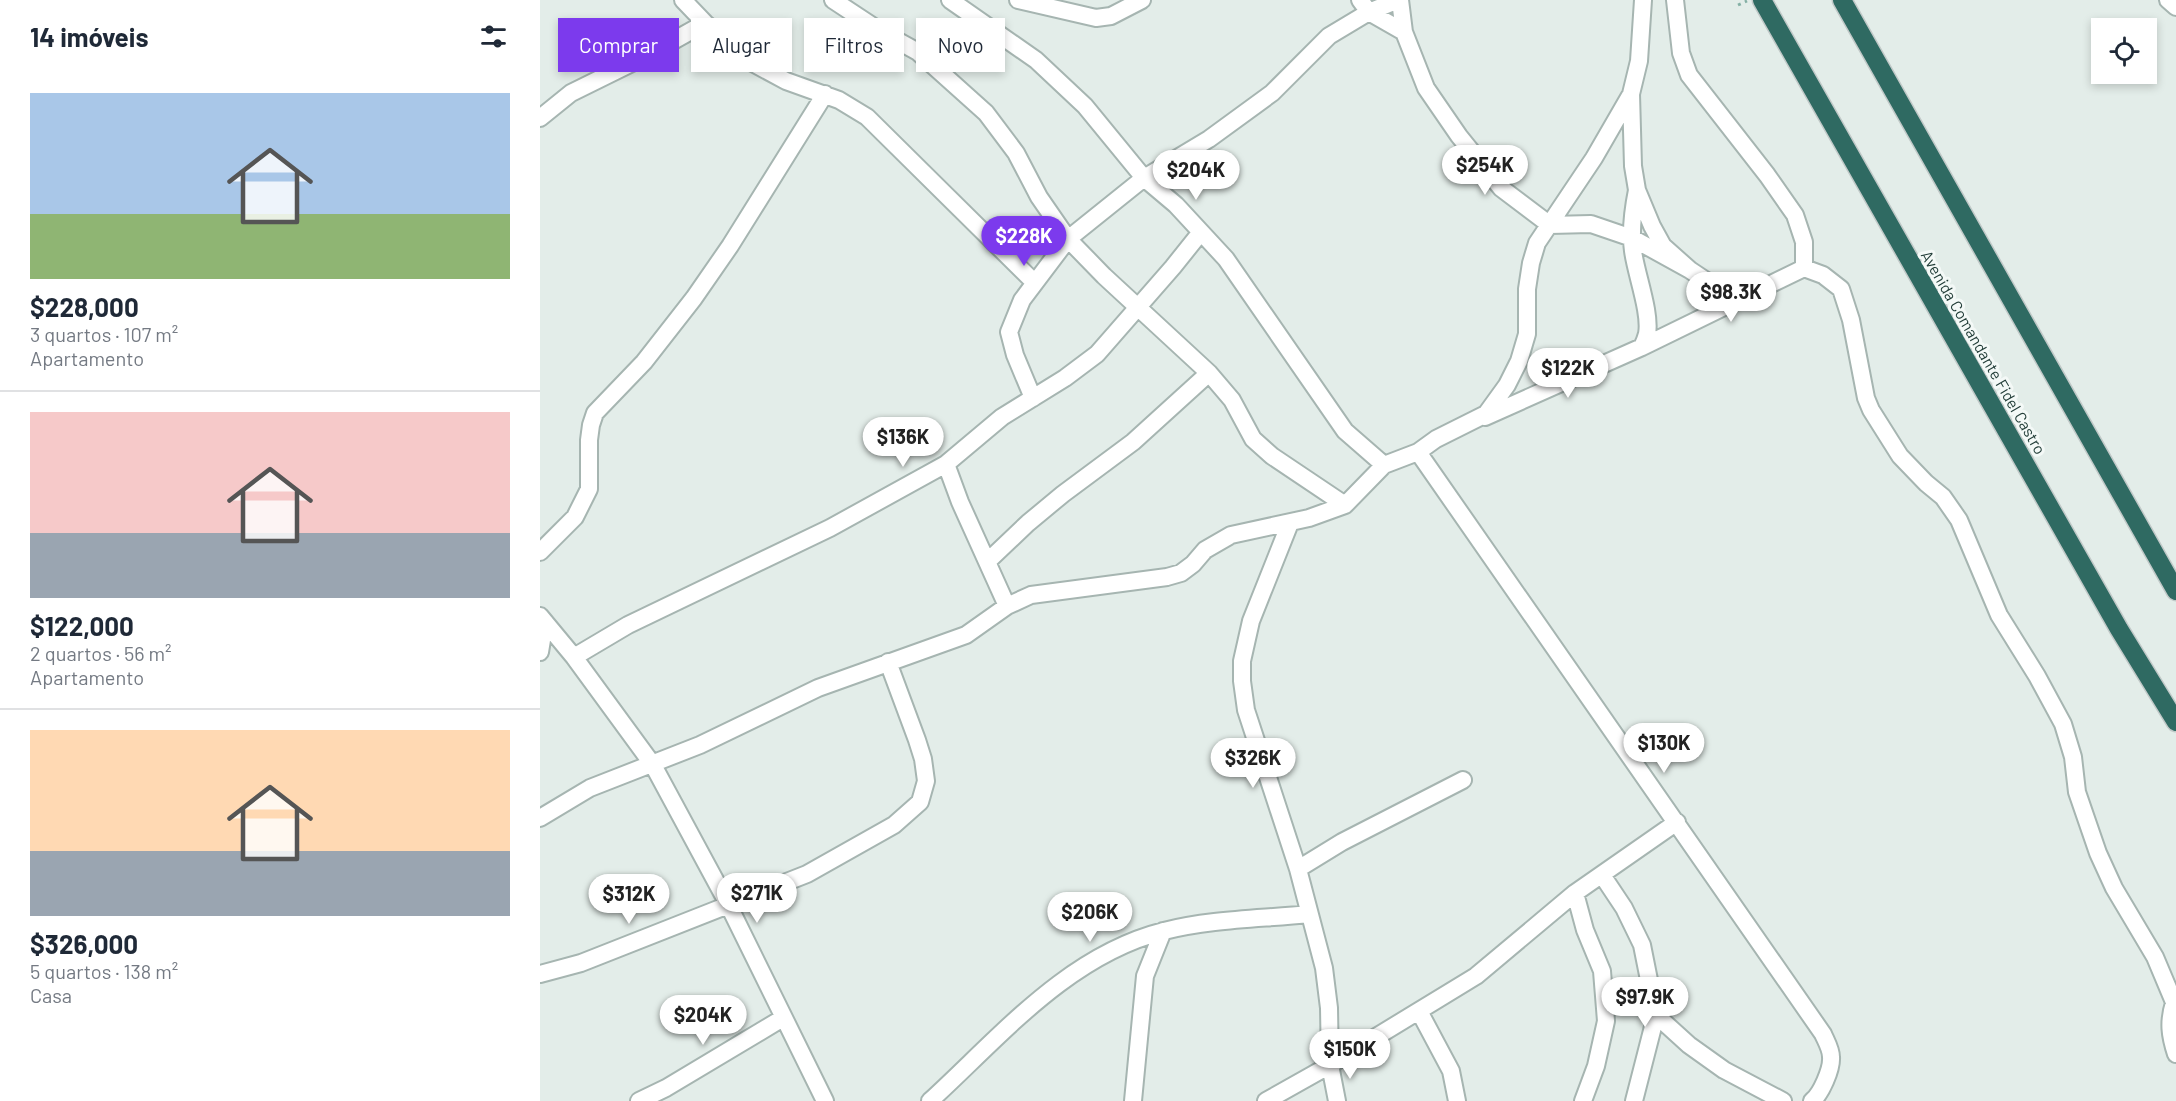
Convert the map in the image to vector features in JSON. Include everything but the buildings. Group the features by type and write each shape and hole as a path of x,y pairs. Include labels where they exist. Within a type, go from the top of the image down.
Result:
{"highway":[{"name":"Avenida Comandante Fidel Castro","path":"1762,0 2119,629 2176,722"},
{"path":"1842,0 2176,591"}],"street":[{"path":"683,0 700,18"},
{"path":"833,0 880,31 918,52 986,113 1016,153 1040,197 1068,239 1104,276 1209,372 1232,400 1253,439 1272,456 1345,505"},
{"path":"950,0 1050,70 1085,106 1144,178 1176,205 1226,259 1345,431 1384,465"},
{"path":"1018,0 1096,18 1111,16 1142,0"},
{"path":"1033,398 1015,356 1009,332 1022,300 1068,239 1144,178 1209,139 1272,93 1329,36 1365,6 1399,0 1404,32 1426,88 1459,136 1501,188 1550,225 1591,224 1632,238 1711,284 1727,306"},
{"path":"1642,0 1639,61 1631,94 1636,190 1632,238 1647,321 1647,334 1642,347"},
{"path":"1675,0 1680,53 1689,75 1767,175 1795,215 1804,242 1804,268"},
{"path":"2168,0 2176,8"},
{"path":"1365,6 1404,32"},
{"path":"540,118 571,93 691,31"},
{"path":"769,72 786,81 839,100 867,117 1035,283"},
{"path":"540,552 575,517 590,489 590,440 595,412 644,362 694,298 730,246 825,94"},
{"path":"540,818 590,788 653,765 741,726 818,688 966,635 1007,606 1031,595 1174,575 1193,564 1205,550 1231,535 1290,523 1345,505 1384,465 1418,452 1436,439 1485,414 1507,386 1519,361 1527,334 1527,289 1537,243 1594,158 1631,94"},
{"path":"1636,190 1663,246 1690,270"},
{"path":"574,657 628,625 830,528 946,464 1002,417 1065,378 1097,354 1201,232"},
{"path":"1436,439 1642,347 1804,268 1823,275 1841,289 1851,320 1866,398 1871,410 1900,456 1951,507 1999,615 2037,676 2062,724 2073,757 2077,792 2098,853 2114,888 2155,957 2175,1005 2169,1020 2176,1054"},
{"path":"988,561 1063,494 1133,442 1209,372"},
{"path":"1418,452 1823,1034 1832,1058 1816,1098 1812,1101"},
{"path":"946,464 960,502 1007,606"},
{"path":"1290,523 1251,621 1242,661 1242,681 1250,725 1298,869 1324,968 1329,1008 1330,1065 1337,1101"},
{"path":"542,619 574,657 653,765 728,904 825,1101"},
{"path":"540,652 542,619"},
{"path":"540,974 581,963 807,874 894,825 920,802 926,781 923,759 888,662"},
{"path":"1298,869 1342,842 1463,780"},
{"path":"1266,1101 1330,1065 1476,976 1575,893 1677,822"},
{"path":"1602,875 1624,908 1642,945 1656,1015 1634,1101"},
{"path":"1575,893 1585,930 1602,971 1606,1021 1596,1066 1584,1101"},
{"path":"930,1101 1058,984 1122,945 1162,931 1199,924 1310,914"},
{"path":"1133,1101 1145,976 1162,931"},
{"path":"1419,1011 1450,1071 1457,1101"},
{"path":"1656,1015 1689,1045 1724,1070 1783,1101"},
{"path":"639,1101 666,1088 783,1018"}],"path":[{"path":"1738,5 1749,0"}]}
